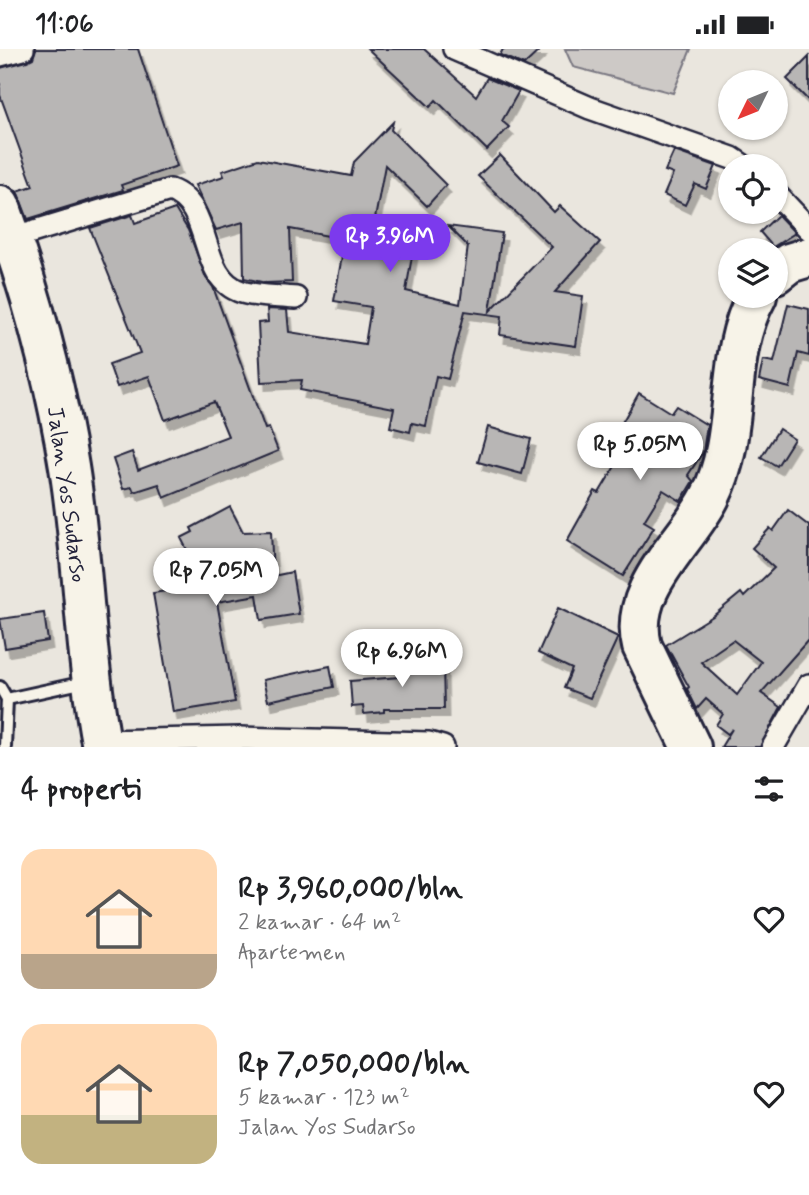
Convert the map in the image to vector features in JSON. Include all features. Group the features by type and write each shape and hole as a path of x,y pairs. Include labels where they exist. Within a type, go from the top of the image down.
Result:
{"highway":[{"name":"Jalan Yos Sudarso","path":"6,221 50,373 70,468 101,744"},
{"path":"788,264 809,257"},
{"path":"691,747 642,646 638,632 640,614 658,572 711,496 726,449 740,339 752,308"}],"street":[{"path":"0,55 23,49"},
{"path":"454,49 590,108 721,154"},
{"path":"6,221 170,190 186,198 193,207 215,268 224,281 243,292 296,298"},
{"path":"788,207 809,229"},
{"path":"773,747 809,685"},
{"path":"101,744 253,738 429,743 443,747"}],"lane":[{"path":"7,699 92,681"},
{"path":"0,688 7,699 5,747"}],"shaded area":[{"path":"565,49 691,49 673,93 573,67"}],"building":[{"path":"36,49 138,49 177,166 121,185 123,190 28,219 17,191 33,186 0,95 0,68 33,58"},
{"path":"368,49 424,49 476,96 487,78 519,91 502,121 509,127 487,150 436,100 430,107"},
{"path":"503,49 541,49 524,65 500,55"},
{"path":"809,57 809,101 788,80"},
{"path":"393,122 391,130 446,185 427,206 385,165 374,224 416,233 406,291 460,304 468,246 448,226 502,233 490,311 552,247 478,176 500,155 554,212 560,206 600,242 555,292 583,296 576,346 500,335 502,316 465,311 448,379 436,376 426,426 412,423 410,432 390,427 394,408 300,390 302,380 261,382 258,323 268,322 267,309 287,310 289,332 365,344 371,307 334,301 345,239 290,229 292,282 266,283 244,278 243,222 216,230 195,185 224,176 222,171 258,159 351,176 354,162"},
{"path":"674,151 716,166 706,189 695,184 685,205 664,195 673,174 665,171"},
{"path":"175,209 188,230 206,278 213,287 265,429 269,428 278,451 164,498 159,484 134,492 132,487 123,489 113,459 132,452 138,470 228,436 214,402 165,420 149,376 117,387 109,364 140,353 90,228 132,215 135,223"},
{"path":"768,224 786,224 795,233 787,238 765,238 760,232"},
{"path":"788,304 809,309 809,356 798,353 790,388 759,380 763,360 774,362"},
{"path":"639,393 671,413 676,406 707,425 703,452 688,475 693,481 681,501 663,490 644,521 654,527 623,576 567,541 595,491 599,493 633,436 619,428"},
{"path":"488,427 531,439 522,474 478,462"},
{"path":"779,429 794,439 777,466 761,457"},
{"path":"230,507 243,532 271,531 273,576 292,572 299,614 261,620 257,595 217,602 235,702 173,712 153,593 205,585 181,538 193,532 191,528"},
{"path":"788,510 809,526 809,639 761,693 781,707 760,747 721,747 732,729 728,734 716,725 723,714 706,699 697,709 687,689 689,687 666,645 713,616 741,593 744,597 774,568 752,548 770,528 773,531","holes":["733,640 761,662 737,695 701,662"]},
{"path":"558,608 618,637 590,698 564,688 572,669 538,653"},
{"path":"44,613 48,641 5,648 0,619"},
{"path":"399,662 443,662 444,709 384,709 384,712 364,714 363,706 352,707 350,681 399,677"},
{"path":"330,666 334,687 268,701 263,680"}]}
